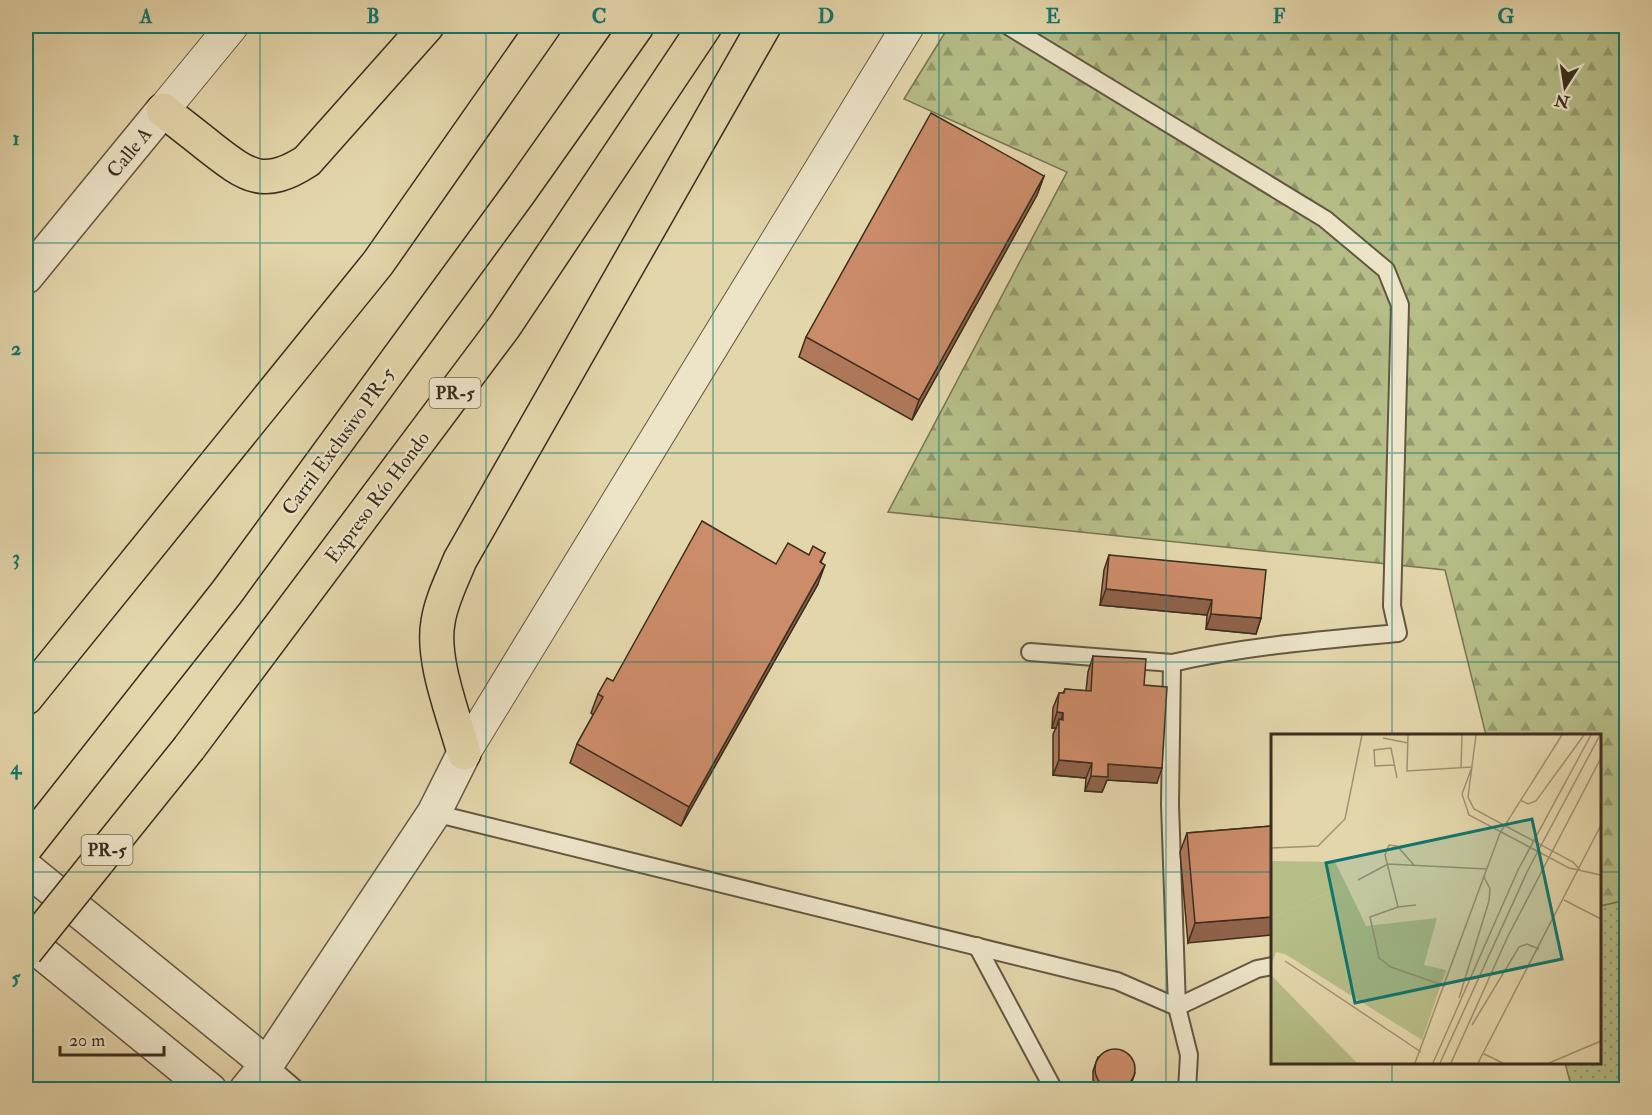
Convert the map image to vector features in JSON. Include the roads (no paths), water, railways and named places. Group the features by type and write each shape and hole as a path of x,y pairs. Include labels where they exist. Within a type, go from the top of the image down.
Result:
{"highway":[{"path":"163,110 244,172 264,176 284,173 307,161 427,26"},
{"path":"26,698 378,263 544,26"},
{"name":"Carril Exclusivo PR-5","path":"26,847 227,592 512,203 637,26"},
{"name":"Expreso Río Hondo","path":"26,951 189,748 504,327 705,26"},
{"path":"464,753 436,654 438,622 452,579 460,560 764,26"}],"street":[{"name":"Calle A","path":"26,278 232,26"},
{"path":"246,1089 267,1064 434,813 464,753 908,26"},
{"path":"26,868 267,1064"},
{"path":"26,940 210,1089"}],"lane":[{"path":"1008,26 1325,219 1386,270 1400,305 1392,606 1398,633 1282,644 1204,655 1172,663 1030,652"},
{"path":"1172,663 1170,805 1177,1007 1189,1056 1187,1089"},
{"path":"434,813 1117,981 1177,1007 1257,969 1271,966"},
{"path":"977,946 1054,1089"},
{"path":"267,1064 297,1089"}]}
